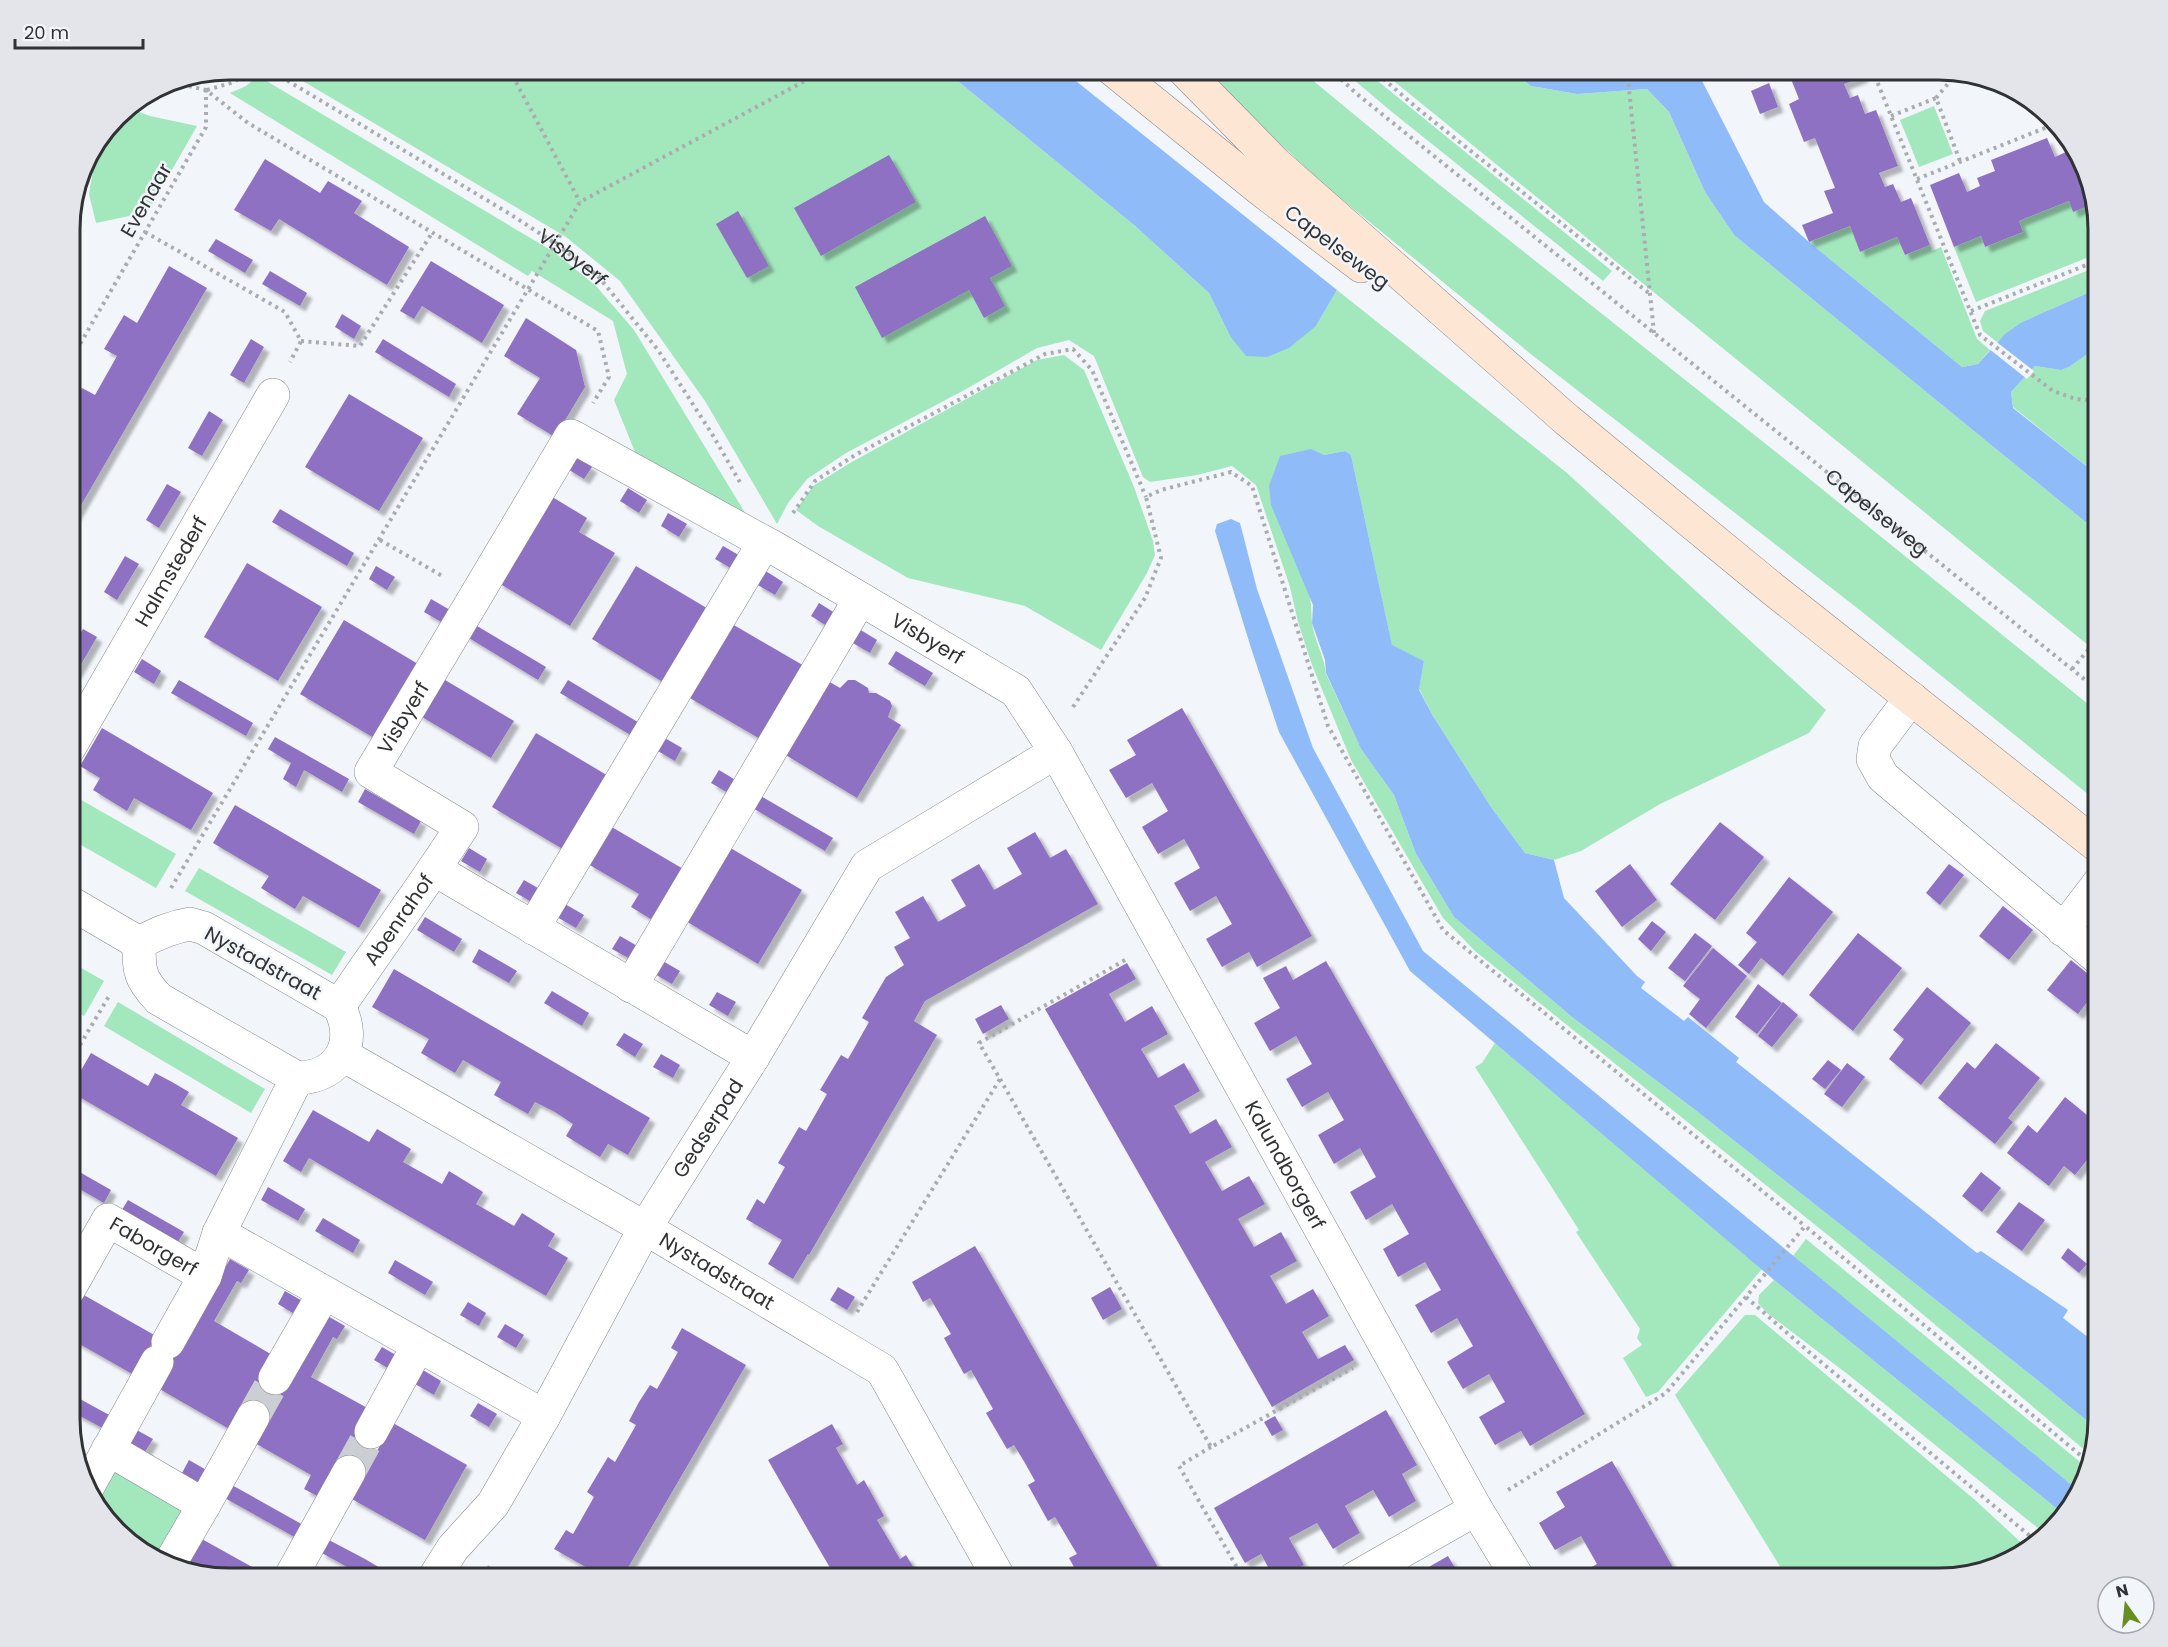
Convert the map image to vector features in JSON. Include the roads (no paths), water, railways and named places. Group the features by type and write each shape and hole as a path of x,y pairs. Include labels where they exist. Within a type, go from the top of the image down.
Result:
{"main road":[{"name":"Capelseweg","path":"1126,79 1260,189 1567,420"},
{"name":"Capelseweg","path":"1193,79 1276,164 1567,420 1774,590 2088,838"}],"street":[{"name":"Halmstederf","path":"80,729 273,395"},
{"name":"Visbyerf","path":"434,869 462,827 371,772 571,436 771,546 1016,691 1053,747"},
{"path":"533,928 637,754 771,546"},
{"path":"631,986 860,599"},
{"path":"1911,698 1875,746 1873,759 1883,777 2088,950"},
{"name":"Kalundborgerf","path":"1053,747 1476,1509 1512,1568"},
{"name":"Gedserpad","path":"440,1568 453,1548 493,1504 544,1416 645,1228 753,1057 867,866 1053,747"},
{"name":"Abenrahof","path":"339,1006 434,869 753,1057"},
{"path":"2063,930 2088,897"},
{"path":"80,908 139,943 139,969 146,985 159,999 297,1078 311,1078 330,1069 343,1055"},
{"name":"Nystadstraat","path":"139,943 158,932 173,927 190,924 204,928 339,1006 345,1017 347,1037 343,1055 645,1228 882,1370 993,1568"},
{"name":"Faborgerf","path":"92,1479 205,1276 219,1233 297,1078"},
{"name":"Faborgerf","path":"80,1270 108,1220 205,1276"},
{"path":"219,1233 544,1416"},
{"path":"275,1378 324,1293"},
{"path":"371,1432 418,1346"},
{"path":"174,1557 253,1417"},
{"path":"108,1449 204,1505"},
{"path":"296,1568 349,1472"},
{"path":"1373,1568 1476,1509"}],"water":[{"path":"1522,79 1701,79 1764,202 1809,242 1962,367 1978,364 2005,334 2022,322 2088,293 2088,354 2061,370 2035,366 2011,392 2013,408 2088,467 2088,524 1734,235 1705,192 1669,112 1647,89 1577,94 1531,86"},
{"path":"956,80 1074,80 1337,290 1316,326 1289,348 1267,357 1246,356 1230,336 1209,293 1134,225"},
{"path":"1311,449 1324,455 1345,451 1351,455 1392,645 1424,661 1419,690 1491,807 1525,853 1554,860 1564,898 1645,982 1641,988 1684,1021 1688,1017 1739,1058 1736,1062 1977,1253 1981,1251 2068,1310 2063,1318 2088,1337 2088,1422 1694,1109 1572,1017 1454,917 1416,854 1394,795 1361,749 1326,673 1325,660 1312,623 1313,605 1271,505 1269,486 1280,456"},
{"path":"1231,519 1240,523 1257,589 1313,748 1423,951 2072,1486 2058,1509 1774,1280 1410,971 1279,732 1215,531 1217,524"}],"tunnel":[{"path":"253,1417 275,1378"},
{"path":"349,1472 371,1432"}]}
